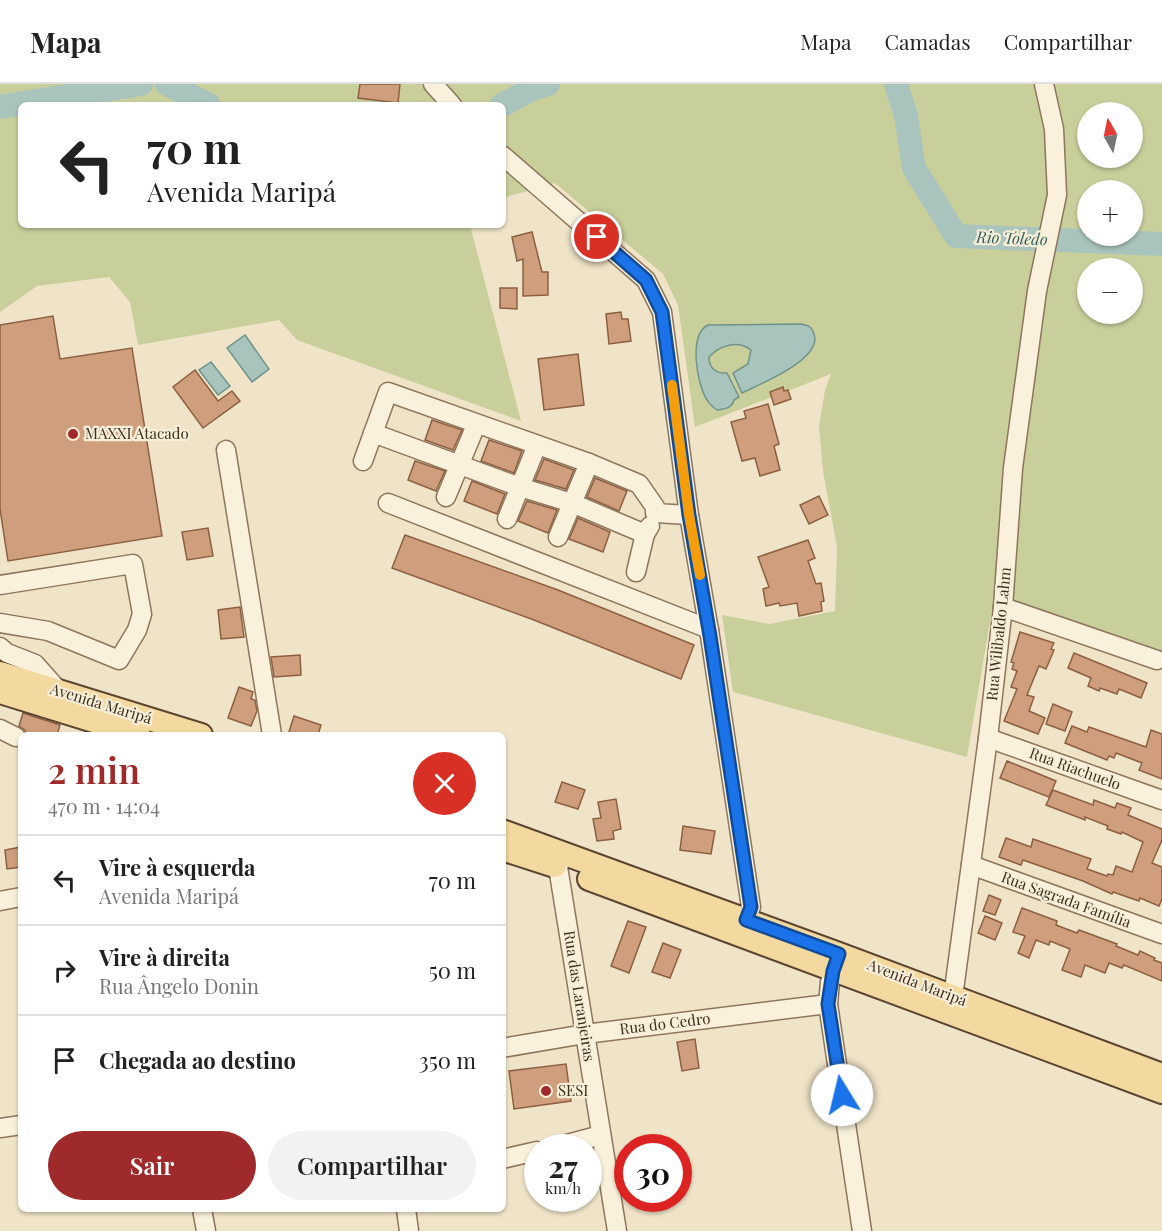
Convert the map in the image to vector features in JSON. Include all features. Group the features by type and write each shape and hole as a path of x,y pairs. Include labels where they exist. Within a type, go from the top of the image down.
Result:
{"main road":[{"name":"Avenida Maripá","path":"0,673 59,691 97,720 180,732"},
{"name":"Avenida Maripá","path":"0,692 131,732"},
{"name":"Avenida Maripá","path":"506,833 561,860 742,928 950,1004 1162,1075"},
{"name":"Avenida Maripá","path":"506,850 561,860"},
{"name":"Avenida Maripá","path":"950,1004 1162,1092"}],"street":[{"path":"433,84 449,102"},
{"name":"Rua Wilibaldo Lahm","path":"950,1004 988,738 1003,607 1013,468 1037,291 1057,195 1054,129 1044,84"},
{"path":"506,158 646,280 662,312 689,515 709,629 751,907 742,928"},
{"path":"363,461 388,392 476,425 589,463 639,484 655,507 655,513 645,534 636,572"},
{"path":"446,497 476,425"},
{"path":"373,433 520,487 572,503 645,534"},
{"path":"507,519 537,445"},
{"path":"226,450 272,732"},
{"path":"558,537 589,463"},
{"path":"388,503 709,629"},
{"path":"655,513 689,515"},
{"path":"0,585 133,564 142,614 137,630 119,660 48,631 0,622"},
{"path":"1003,607 1157,660"},
{"path":"0,647 7,653 35,664 59,691"},
{"name":"Rua Riachuelo","path":"988,738 1162,800"},
{"name":"Rua das Laranjeiras","path":"561,860 601,1134"},
{"name":"Rua Sagrada Família","path":"971,865 1162,934"},
{"path":"0,901 18,898"},
{"path":"836,962 828,1004 862,1231"},
{"name":"Rua do Cedro","path":"506,1047 585,1034 828,1004"},
{"path":"0,1128 18,1125"},
{"name":"Rua das Laranjeiras","path":"602,1141 617,1231"},
{"path":"506,1158 524,1154"},
{"path":"203,1212 206,1231"},
{"path":"406,1212 409,1231"}],"green space":[{"path":"0,84 1162,84 1162,664 992,610 967,757 733,692 722,615 769,624 835,611 837,547 823,471 819,426 825,390 831,374 695,427 678,305 663,274 555,183 506,197 506,102 18,102 18,228 471,228 521,421 297,340 279,320 138,345 130,302 109,277 37,286 0,312"}],"water":[{"path":"800,324 809,326 814,334 814,343 809,352 788,370 742,393 733,373 748,364 751,350 740,345 729,345 713,353 709,357 712,367 714,370 727,373 739,397 723,409 717,410 709,403 703,393 696,360 698,339 702,330 708,325"},
{"path":"245,335 269,369 252,382 227,348"},
{"path":"211,362 230,386 218,395 199,370"}],"building":[{"path":"360,84 400,84 398,102 358,98"},
{"path":"532,232 542,272 548,272 548,295 523,296 523,259 517,261 512,237"},
{"path":"500,288 517,288 517,309 500,308"},
{"path":"621,312 622,319 628,319 631,341 609,344 606,314"},
{"name":"MAXXI Atacado","path":"53,316 60,359 132,348 162,536 8,561 0,509 0,325"},
{"path":"578,354 584,405 544,410 538,359"},
{"path":"195,370 218,401 232,391 240,401 203,428 173,387"},
{"path":"783,387 784,391 788,390 791,399 774,405 770,392"},
{"path":"768,404 779,444 774,446 780,470 760,476 755,458 742,461 731,422 746,418 744,411"},
{"path":"432,420 462,430 453,450 425,440"},
{"path":"489,440 522,451 514,473 481,461"},
{"path":"544,459 574,470 566,489 535,480"},
{"path":"415,461 445,471 436,491 408,480"},
{"path":"595,478 627,491 619,511 587,497"},
{"path":"472,481 505,494 497,514 464,501"},
{"path":"819,496 828,515 809,524 800,505"},
{"path":"527,501 557,510 548,533 518,521"},
{"path":"578,518 610,532 603,552 569,539"},
{"path":"208,528 213,556 187,560 182,532"},
{"path":"405,535 558,590 694,645 681,679 534,620 392,568"},
{"path":"808,540 815,558 808,561 816,584 821,583 824,601 821,602 822,611 799,616 797,603 766,606 763,589 769,587 758,557"},
{"path":"240,607 244,637 221,639 218,610"},
{"path":"1020,632 1054,643 1051,649 1054,650 1046,669 1039,666 1027,695 1034,697 1029,711 1045,718 1038,734 1004,721 1017,689 1011,687 1017,671 1012,669 1014,663 1011,662"},
{"path":"1074,653 1147,683 1141,698 1119,689 1117,694 1100,688 1099,691 1088,686 1091,678 1068,668"},
{"path":"300,655 301,675 274,677 271,657"},
{"path":"239,687 253,692 251,699 255,700 257,711 251,726 228,718"},
{"path":"1053,704 1072,712 1065,731 1046,724"},
{"path":"23,713 60,725 58,732 26,732 19,726"},
{"path":"294,716 321,725 319,732 289,732"},
{"path":"1072,726 1087,732 1089,727 1146,747 1151,730 1162,734 1162,779 1139,770 1142,763 1116,753 1114,758 1109,756 1107,760 1065,743"},
{"path":"1007,761 1056,781 1049,797 1000,778"},
{"path":"562,782 585,790 578,809 555,802"},
{"path":"1053,790 1093,805 1094,800 1115,808 1117,803 1131,808 1128,815 1162,829 1162,840 1152,863 1162,867 1162,899 1159,906 1140,898 1139,901 1113,892 1112,894 1023,860 1021,865 999,857 1006,838 1031,847 1033,839 1091,859 1087,869 1107,876 1108,874 1113,875 1116,866 1132,872 1143,842 1122,832 1121,834 1107,829 1108,826 1085,817 1085,820 1046,805"},
{"path":"616,799 621,829 613,831 614,839 597,841 593,819 601,818 598,802"},
{"path":"683,826 715,831 711,854 680,850"},
{"path":"18,848 18,867 7,869 5,850"},
{"path":"989,895 1001,900 995,915 983,911"},
{"path":"1022,908 1057,921 1056,925 1077,933 1079,930 1117,944 1116,946 1138,955 1140,951 1155,958 1154,960 1162,963 1162,981 1124,965 1122,968 1109,963 1105,973 1085,965 1081,977 1062,970 1070,949 1050,941 1049,945 1036,940 1029,958 1018,953 1025,936 1013,932"},
{"path":"985,916 1002,923 995,940 978,933"},
{"path":"628,921 646,927 629,973 611,966"},
{"path":"663,943 681,950 670,978 652,972"},
{"path":"695,1039 699,1068 682,1071 677,1042"},
{"path":"566,1064 571,1101 514,1109 509,1071"}],"waterway":[{"name":"Rio Toledo","path":"31,102 141,84"},
{"name":"Rio Toledo","path":"167,84 203,102"},
{"name":"Rio Toledo","path":"506,103 532,89 548,84"},
{"name":"Rio Toledo","path":"896,84 906,116 914,168 956,236 1162,244"},
{"name":"Rio Toledo","path":"0,107 18,104"}],"slow traffic":[{"path":"672,385 689,515 700,575"}],"place":[{"name":"MAXXI Atacado","path":"73,434"},
{"name":"SESI","path":"546,1091"}],"route":[{"path":"597,237 646,280 662,312 689,515 710,636 751,907 746,920 839,954 833,971 828,1004 842,1095"}]}
